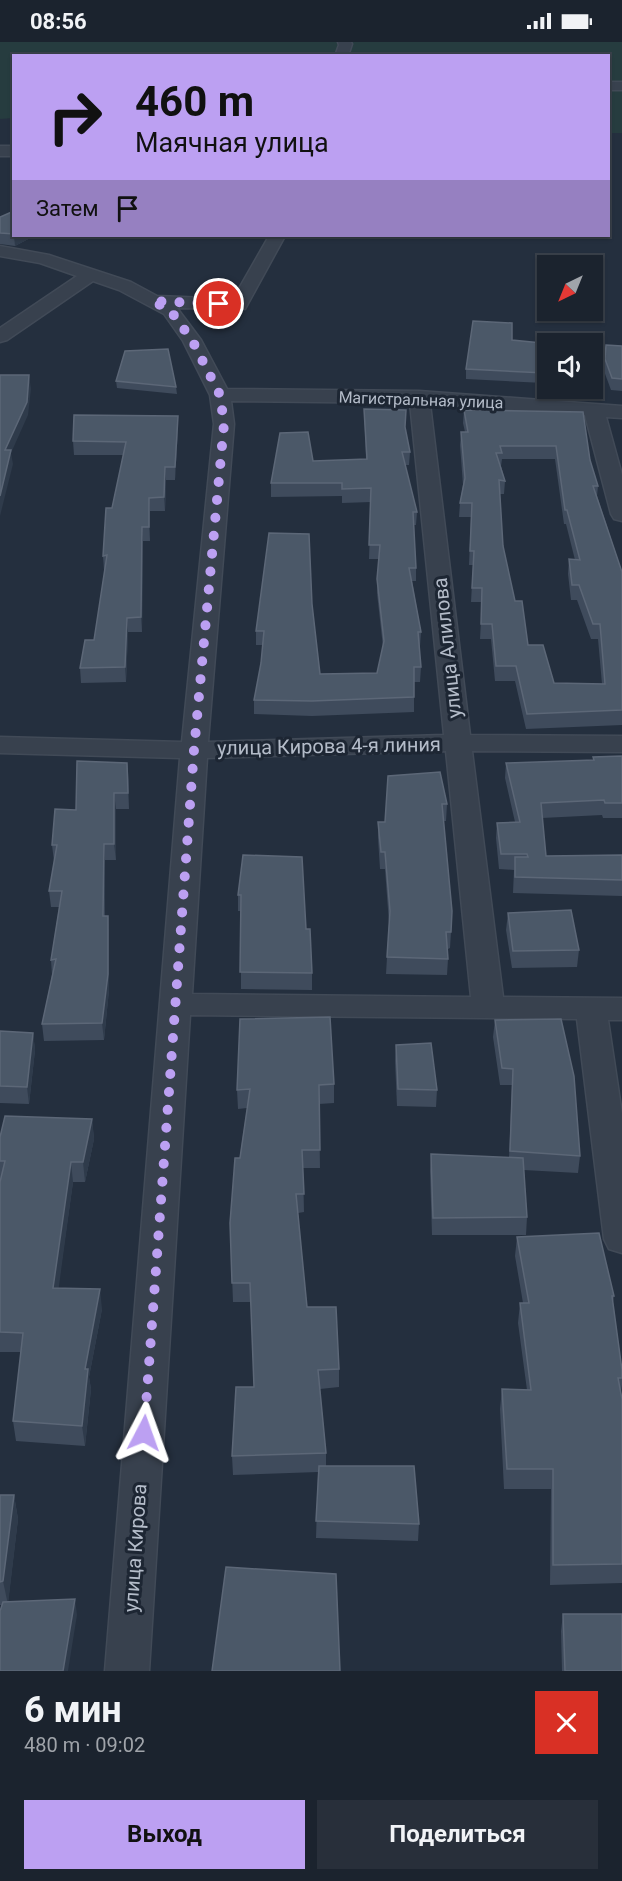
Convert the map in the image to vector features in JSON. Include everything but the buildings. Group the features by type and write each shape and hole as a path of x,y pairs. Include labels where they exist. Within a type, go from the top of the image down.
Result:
{"street":[{"path":"152,301 239,305 275,237"},
{"name":"улица Кирова","path":"0,251 43,259 125,286 170,310 184,327 220,395 224,424 194,750 174,1004 127,1671"},
{"path":"0,336 90,275"},
{"name":"Магистральная улица","path":"220,395 419,397 622,412"},
{"name":"улица Алилова","path":"419,397 488,1006"},
{"path":"594,410 622,514"},
{"name":"улица Кирова 4-я линия","path":"0,745 194,750 458,743 622,744"},
{"path":"174,1004 607,1008 622,1239"}],"green space":[{"path":"0,42 622,42 622,133 610,133 610,54 12,54 12,118 0,119"}],"route":[{"path":"144,1433 194,750 224,424 220,395 192,340 170,310 152,301 219,304"}]}
